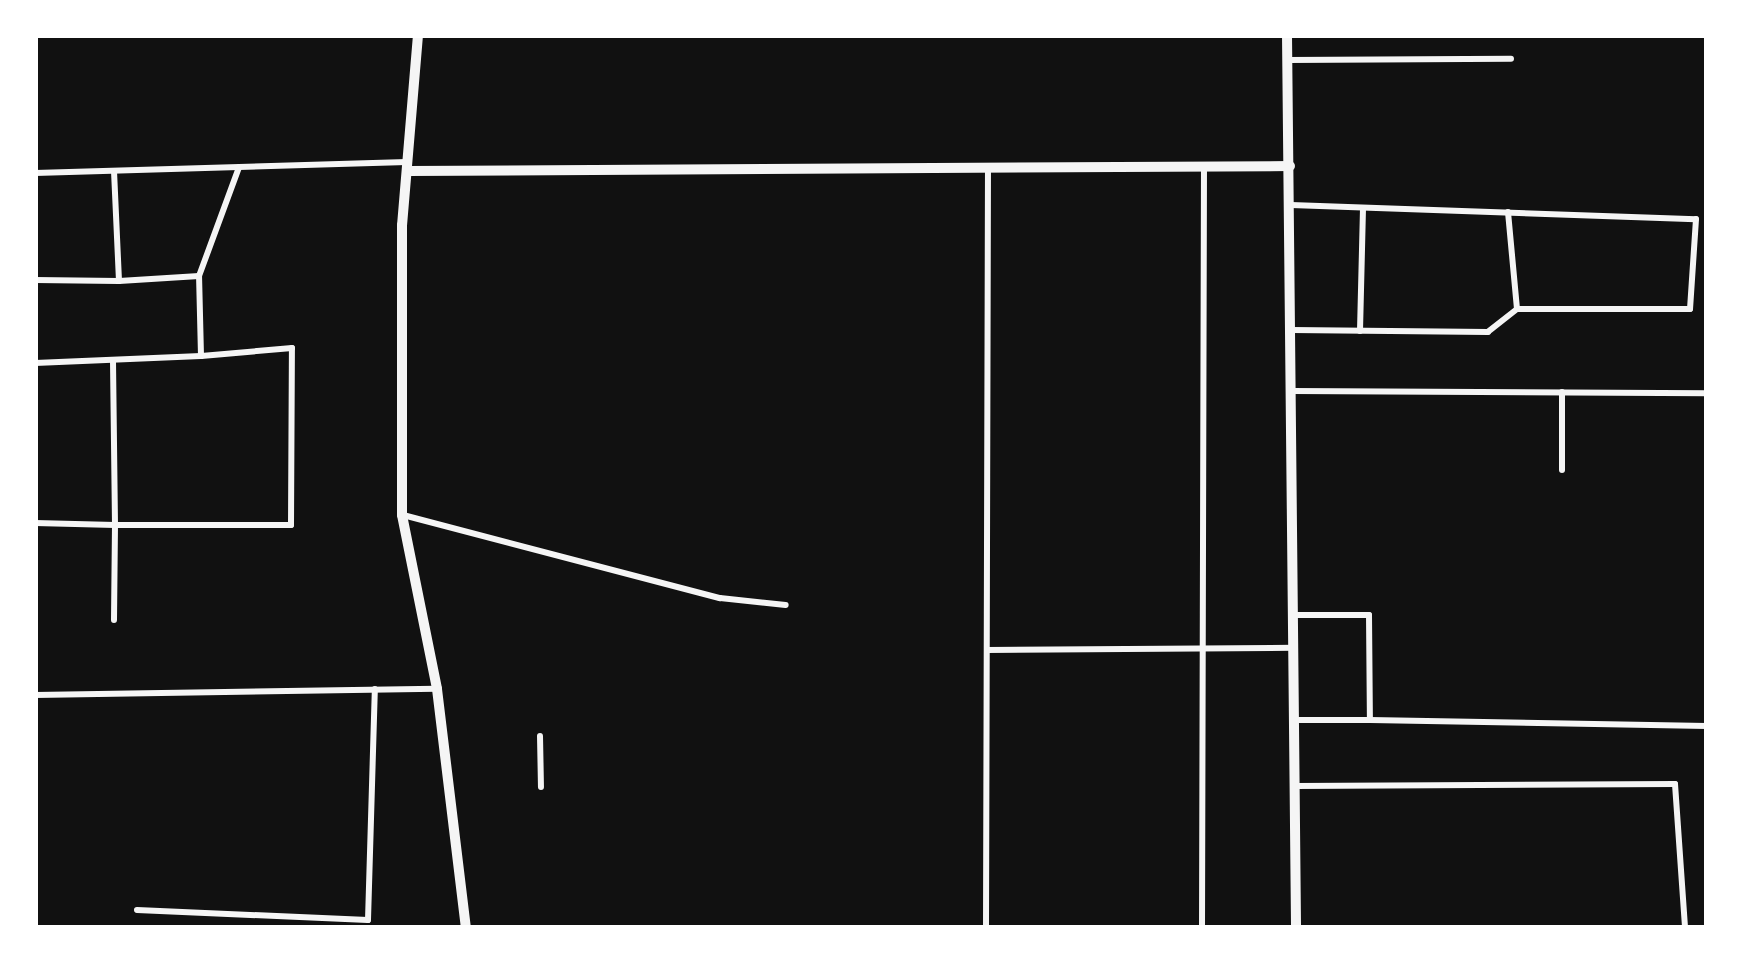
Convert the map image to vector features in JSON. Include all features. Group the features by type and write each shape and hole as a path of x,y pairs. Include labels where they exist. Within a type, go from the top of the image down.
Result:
{"street":[{"path":"418,35 408,166 402,515 437,689 466,928"},
{"path":"1287,35 1296,928"},
{"path":"408,166 1290,166"}],"lane":[{"path":"1288,60 1511,58"},
{"path":"35,173 408,166"},
{"path":"1202,928 1207,648 1204,166"},
{"path":"201,356 199,276 239,167"},
{"path":"986,928 988,168"},
{"path":"114,171 120,282"},
{"path":"1291,205 1696,219 1690,309 1517,309 1488,332 1292,330"},
{"path":"1360,330 1364,208"},
{"path":"1508,212 1517,309"},
{"path":"35,280 120,282 199,276"},
{"path":"35,364 292,348 291,525 35,524"},
{"path":"113,360 114,620"},
{"path":"1292,391 1707,393"},
{"path":"1562,392 1562,470"},
{"path":"402,515 720,598 786,604"},
{"path":"1294,615 1368,615 1370,720"},
{"path":"987,650 1294,648"},
{"path":"35,695 437,689"},
{"path":"137,910 368,924 375,690"},
{"path":"1295,720 1707,726"},
{"path":"540,736 541,787"},
{"path":"1295,786 1676,784 1685,928"}]}
